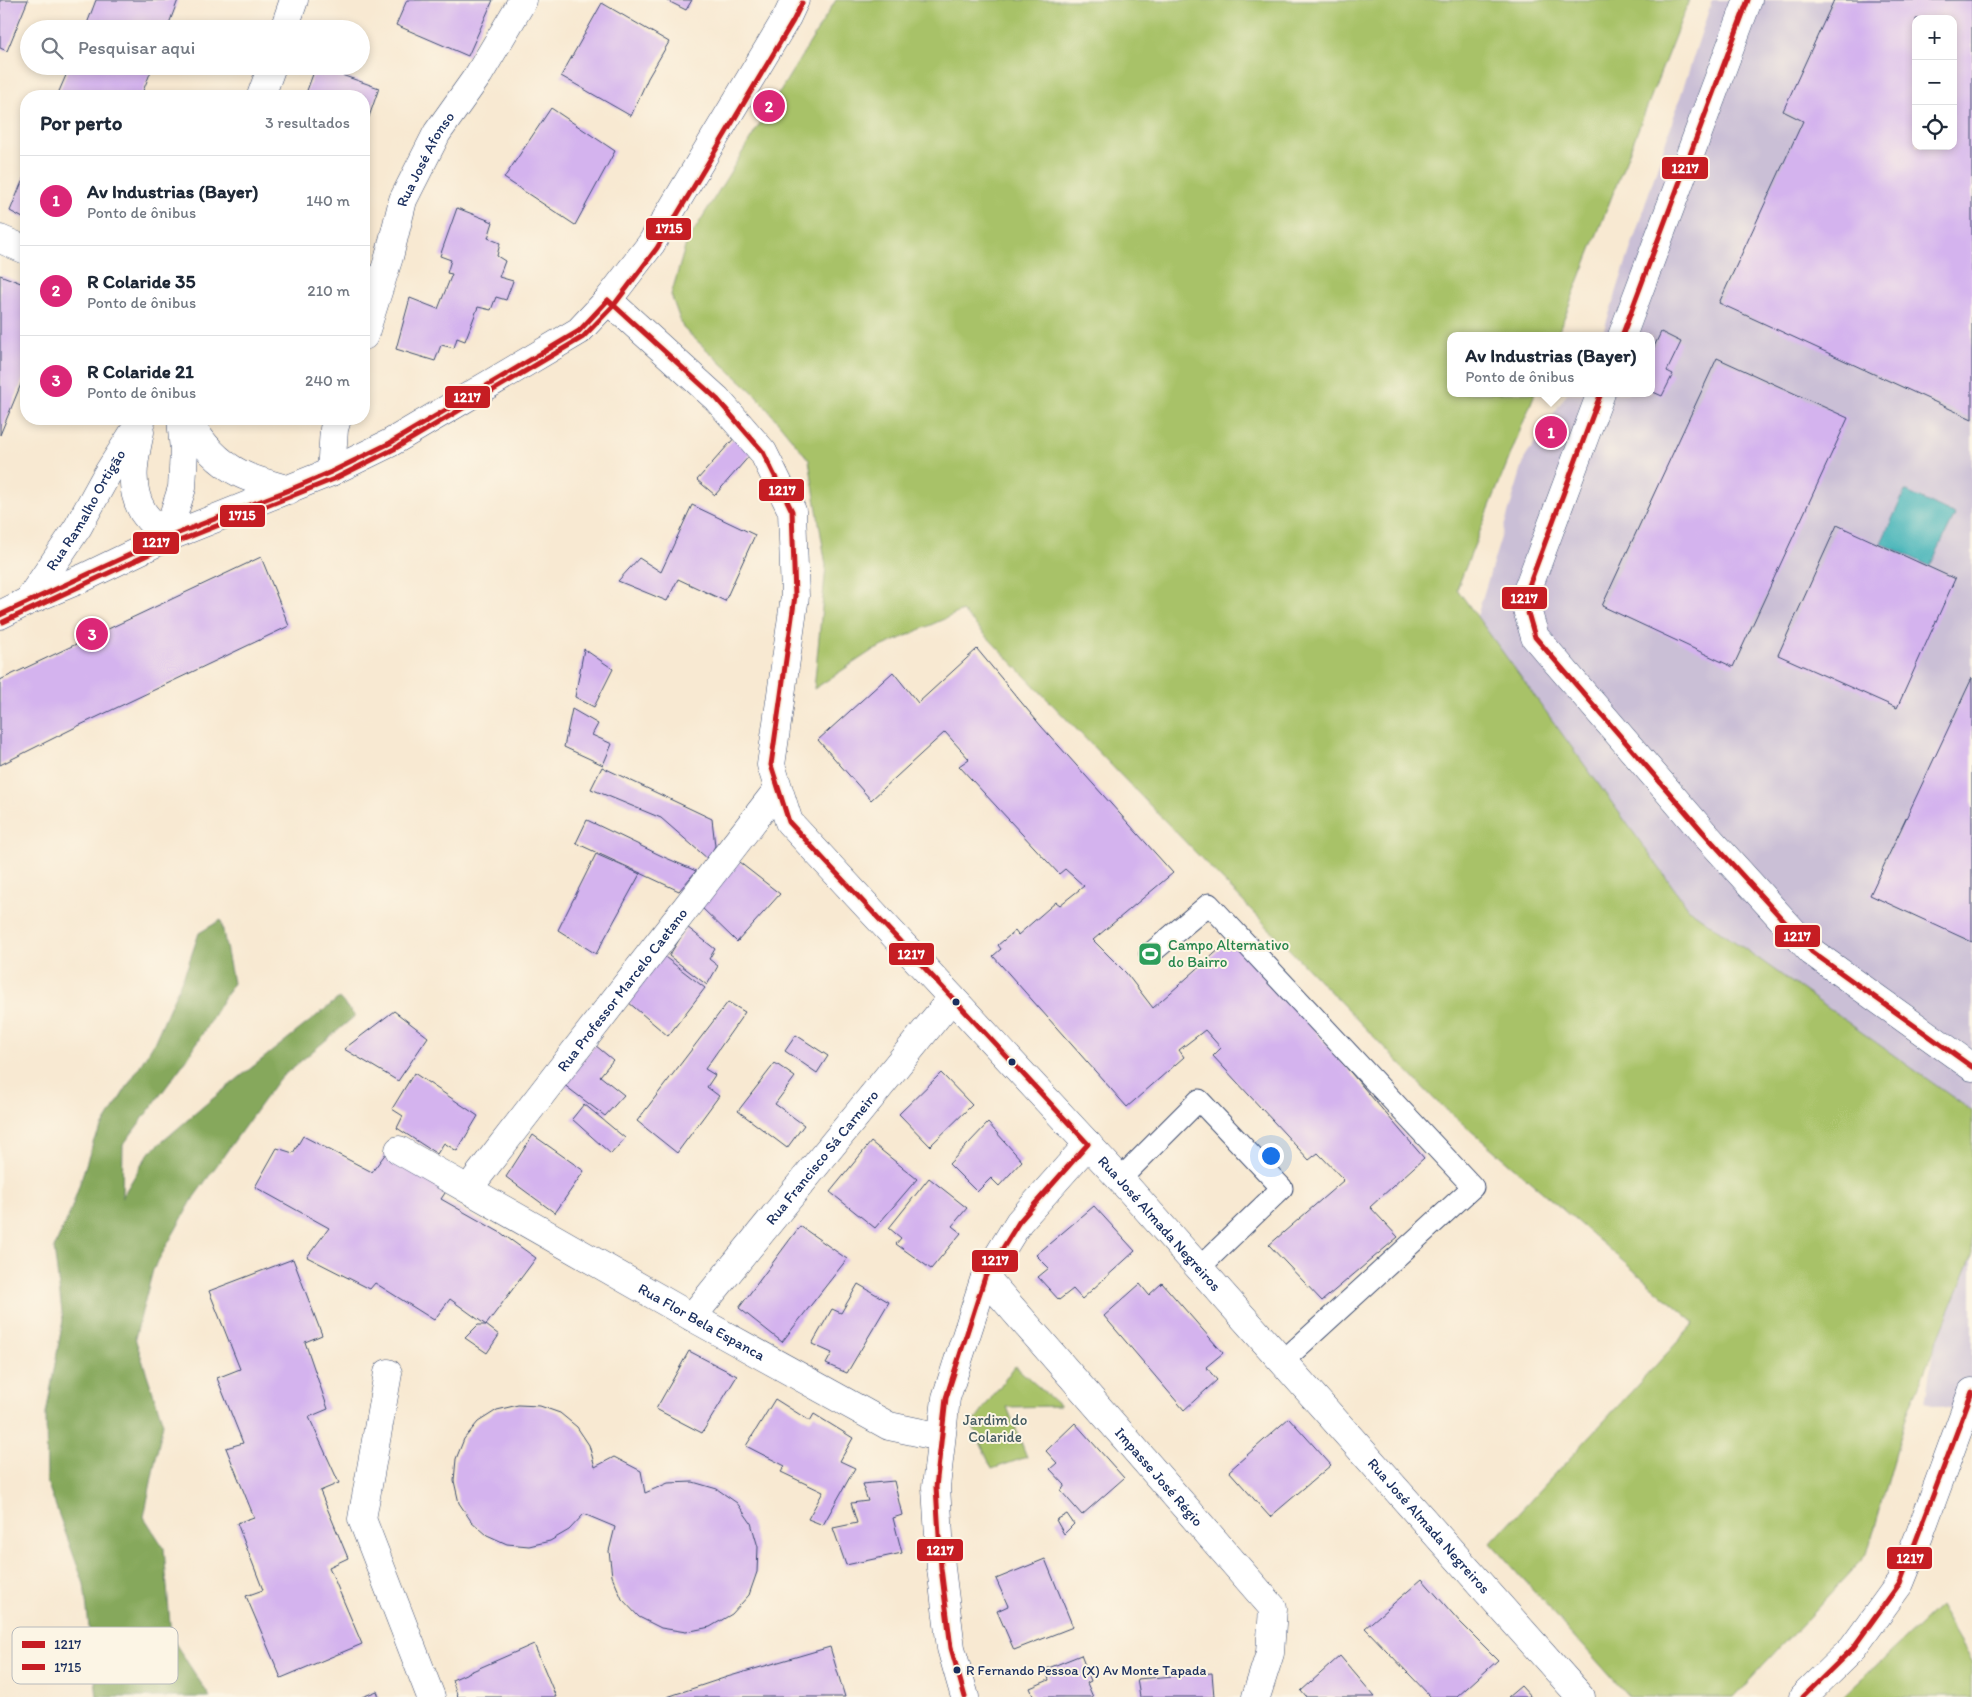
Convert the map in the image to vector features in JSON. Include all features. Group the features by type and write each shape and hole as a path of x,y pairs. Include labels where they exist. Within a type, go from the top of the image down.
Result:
{"street":[{"path":"287,20 294,0"},
{"name":"Rua José Afonso","path":"370,316 403,200 437,134 479,74 523,0"},
{"path":"0,615 166,538 331,472 390,443 579,331 608,300 651,244 787,17 795,0"},
{"path":"1624,332 1748,0"},
{"path":"264,90 269,75"},
{"path":"0,239 20,247"},
{"name":"Rua José Almada Negreiros","path":"608,300 717,398 763,452 792,511 795,596 771,765 789,822 1120,1179 1581,1697"},
{"path":"1600,397 1524,599 1535,637 1703,832 1812,952 1972,1066"},
{"name":"Rua Ramalho Ortigão","path":"28,601 78,527 106,476 139,425"},
{"name":"Rua Ramalho Ortigão","path":"142,425 133,464 135,490 143,512 166,538"},
{"path":"166,538 182,488 184,450 182,425"},
{"path":"191,425 197,435 214,455 241,474 289,490"},
{"path":"331,472 336,425"},
{"name":"Rua Professor Marcelo Caetano","path":"468,1190 778,789"},
{"name":"Rua Francisco Sá Carneiro","path":"692,1317 952,998"},
{"path":"965,1697 951,1648 941,1568 936,1487 946,1398 985,1277 1019,1222 1088,1144"},
{"name":"Rua Flor Bela Espanca","path":"399,1150 692,1317 889,1426 942,1437"},
{"name":"Impasse José Régio","path":"985,1277 1273,1608 1270,1653 1256,1697"},
{"path":"388,1373 362,1519 431,1697"},
{"path":"1802,1697 1853,1648 1900,1583 1972,1392"}],"lane":[{"path":"1150,954 1209,904 1473,1186 1282,1362"},
{"path":"1120,1179 1199,1100 1282,1188 1199,1268"}],"shaded area":[{"path":"1712,0 1972,0 1972,1414 1925,1402 1968,1139 1744,981 1561,743 1477,616 1525,458 1564,397 1655,397 1655,332 1603,332"}],"green space":[{"path":"836,0 1689,0 1559,332 1447,332 1447,397 1533,397 1457,589 1689,909 1972,1111 1972,1256 1907,1414 1867,1555 1734,1697 1629,1697 1491,1543 1695,1323 1435,1100 962,611 870,652 814,689 826,566 809,460 755,394 683,328 671,295 686,244"},
{"path":"221,920 233,983 187,1059 123,1145 122,1197 148,1154 206,1104 339,998 355,1016 278,1080 194,1197 153,1270 135,1338 163,1423 144,1517 164,1548 170,1627 89,1627 84,1584 47,1482 46,1414 63,1320 54,1248 70,1213 94,1140 154,1043 187,968 199,933"},
{"name":"Jardim do Colaride","path":"1015,1366 1060,1406 1007,1407 1027,1457 992,1469 972,1424"},
{"path":"1939,1606 1972,1662 1972,1697 1843,1697"},
{"path":"178,1648 210,1697 97,1697 96,1684 178,1684"}],"water":[{"path":"1905,491 1955,515 1930,566 1881,543"}],"building":[{"path":"0,0 28,0 7,51 0,48"},
{"path":"96,0 178,0 170,20 88,20"},
{"path":"407,0 493,0 468,56 396,25"},
{"path":"666,0 692,0 686,10"},
{"path":"1834,0 1972,0 1972,419 1719,303 1803,121 1783,111"},
{"path":"602,3 669,42 648,78 631,116 561,76"},
{"path":"66,75 149,75 143,90 60,90"},
{"path":"313,75 342,75 379,88 370,114 370,90 307,90"},
{"path":"551,108 615,151 575,225 504,178"},
{"path":"20,187 20,216 10,211"},
{"path":"457,208 493,222 488,238 500,243 497,256 505,261 499,277 513,281 506,300 496,297 491,310 478,307 465,341 457,338 454,348 441,345 435,361 396,349 410,298 438,309 452,274 447,273 451,260 440,256"},
{"path":"0,275 20,283 20,387 0,435"},
{"path":"1661,332 1681,342 1667,371 1673,374 1662,396 1655,393 1655,345"},
{"path":"1717,358 1848,418 1733,667 1602,606"},
{"path":"737,435 751,454 715,495 697,480"},
{"path":"692,505 755,535 725,601 678,579 667,601 618,581 639,558 661,572"},
{"path":"1837,525 1955,579 1897,708 1778,655"},
{"path":"261,557 289,626 0,765 0,680"},
{"path":"584,649 613,669 594,707 575,697"},
{"path":"977,649 1041,726 1173,873 1093,940 1126,973 1153,1008 1231,939 1297,1010 1424,1158 1370,1207 1398,1237 1322,1301 1269,1245 1344,1180 1318,1153 1309,1160 1213,1056 1221,1048 1205,1030 1179,1050 1184,1057 1127,1107 993,956 1001,949 998,945 1015,931 1018,935 1056,902 1060,905 1084,886 1065,869 1059,874 959,766 969,759 945,732 871,800 818,740 893,672 918,703"},
{"path":"1972,678 1972,942 1870,895"},
{"path":"572,709 598,724 592,735 612,744 603,765 564,747"},
{"path":"602,767 712,819 715,846 708,859 661,818 591,789"},
{"path":"587,820 696,871 679,891 576,843"},
{"path":"596,854 640,874 596,954 558,930"},
{"path":"739,862 780,894 737,942 699,905"},
{"path":"687,927 715,949 709,959 718,966 707,985 669,956"},
{"path":"661,954 705,988 668,1036 628,1002"},
{"path":"728,1002 745,1012 705,1069 715,1075 707,1087 719,1096 677,1153 637,1121"},
{"path":"394,1011 428,1037 398,1081 344,1049"},
{"path":"796,1035 828,1056 817,1073 785,1051"},
{"path":"595,1045 613,1060 600,1076 624,1095 605,1116 563,1084"},
{"path":"775,1063 795,1077 775,1104 804,1125 787,1148 738,1111"},
{"path":"414,1073 478,1116 457,1151 444,1143 437,1154 397,1128 403,1116 392,1109"},
{"path":"941,1073 972,1105 930,1146 899,1114"},
{"path":"584,1104 625,1138 611,1154 572,1119"},
{"path":"988,1123 1022,1161 999,1186 991,1178 977,1192 949,1164"},
{"path":"533,1135 584,1171 555,1213 506,1177"},
{"path":"303,1136 372,1172 389,1149 447,1190 441,1199 501,1233 536,1258 486,1325 450,1299 434,1320 375,1283 370,1289 307,1257 329,1228 255,1187 277,1148 293,1153"},
{"path":"871,1142 917,1179 875,1228 830,1192"},
{"path":"929,1178 967,1208 952,1226 961,1233 931,1269 896,1244 901,1238 889,1228"},
{"path":"1094,1206 1135,1251 1082,1299 1073,1289 1059,1300 1038,1277 1049,1268 1036,1255"},
{"path":"800,1226 847,1259 782,1342 739,1308"},
{"path":"293,1259 322,1335 305,1342 328,1409 309,1417 339,1483 320,1491 348,1558 329,1567 362,1644 281,1678 246,1596 263,1590 237,1523 254,1517 226,1448 243,1443 217,1378 240,1369 209,1291"},
{"path":"1162,1283 1223,1353 1206,1367 1217,1380 1184,1410 1104,1316 1140,1284 1149,1295"},
{"path":"858,1284 889,1302 847,1373 826,1364 832,1353 812,1344 832,1309 841,1313"},
{"path":"478,1325 486,1325 499,1335 487,1353 465,1338"},
{"path":"689,1351 737,1376 702,1433 656,1409"},
{"path":"775,1399 810,1421 814,1414 853,1438 840,1461 855,1468 823,1525 808,1519 823,1492 781,1472 785,1466 746,1446"},
{"path":"518,1405 540,1406 560,1413 577,1427 589,1445 595,1467 614,1457 641,1471 645,1493 668,1483 693,1482 717,1489 737,1503 751,1523 758,1547 757,1572 749,1595 732,1614 710,1627 686,1632 661,1628 639,1617 622,1599 612,1576 609,1551 615,1527 584,1514 569,1530 550,1541 529,1546 507,1544 487,1535 471,1521 459,1503 454,1481 456,1459 464,1439 478,1422 497,1410"},
{"path":"1289,1418 1331,1465 1270,1517 1229,1471"},
{"path":"1075,1423 1124,1478 1082,1515 1061,1491 1065,1485 1050,1469 1057,1463 1046,1451"},
{"path":"894,1481 902,1515 893,1518 902,1553 846,1565 833,1528 857,1523 851,1503 868,1501 862,1484"},
{"path":"1067,1514 1074,1524 1064,1534 1056,1520"},
{"path":"1045,1559 1073,1627 1014,1650 997,1611 1008,1606 996,1579"},
{"path":"1422,1579 1460,1622 1498,1660 1457,1697 1431,1697 1365,1628"},
{"path":"534,1644 556,1697 458,1697 452,1680"},
{"path":"830,1647 845,1697 667,1697 727,1677"},
{"path":"1081,1655 1091,1681 1087,1683 1093,1697 1034,1697 1030,1688 1049,1680 1046,1669"},
{"path":"1340,1656 1375,1697 1306,1697 1301,1691"},
{"path":"1212,1673 1214,1697 1140,1697 1137,1679"},
{"path":"1521,1686 1531,1697 1508,1697"},
{"path":"377,1691 379,1697 362,1697"}],"transit line":[{"name":"1217","path":"1624,332 1748,0"},
{"name":"1715","path":"3,622 169,545 334,479 394,449 583,337 614,305 657,248 802,3"},
{"name":"1217","path":"608,300 717,399 763,452 792,511 795,596 771,765 789,822 1088,1144"},
{"name":"1217","path":"0,615 166,538 289,490 390,443 579,331 608,300"},
{"name":"1217","path":"1600,397 1524,599 1535,637 1703,832 1812,952 1972,1067"},
{"name":"1217","path":"965,1697 951,1648 941,1568 936,1487 946,1398 985,1277 1019,1222 1088,1144"},
{"name":"1217","path":"1803,1697 1853,1648 1900,1583 1972,1392"}],"place":[{"name":"R Colaride 35","path":"769,106"},
{"name":"Av Industrias (Bayer)","path":"1551,432"},
{"name":"R Colaride 21","path":"92,634"},
{"name":"Campo Alternativo do Bairro","path":"1150,954"},
{"name":"R Fernando Pessoa (X) Av Monte Tapada","path":"957,1670"}]}
